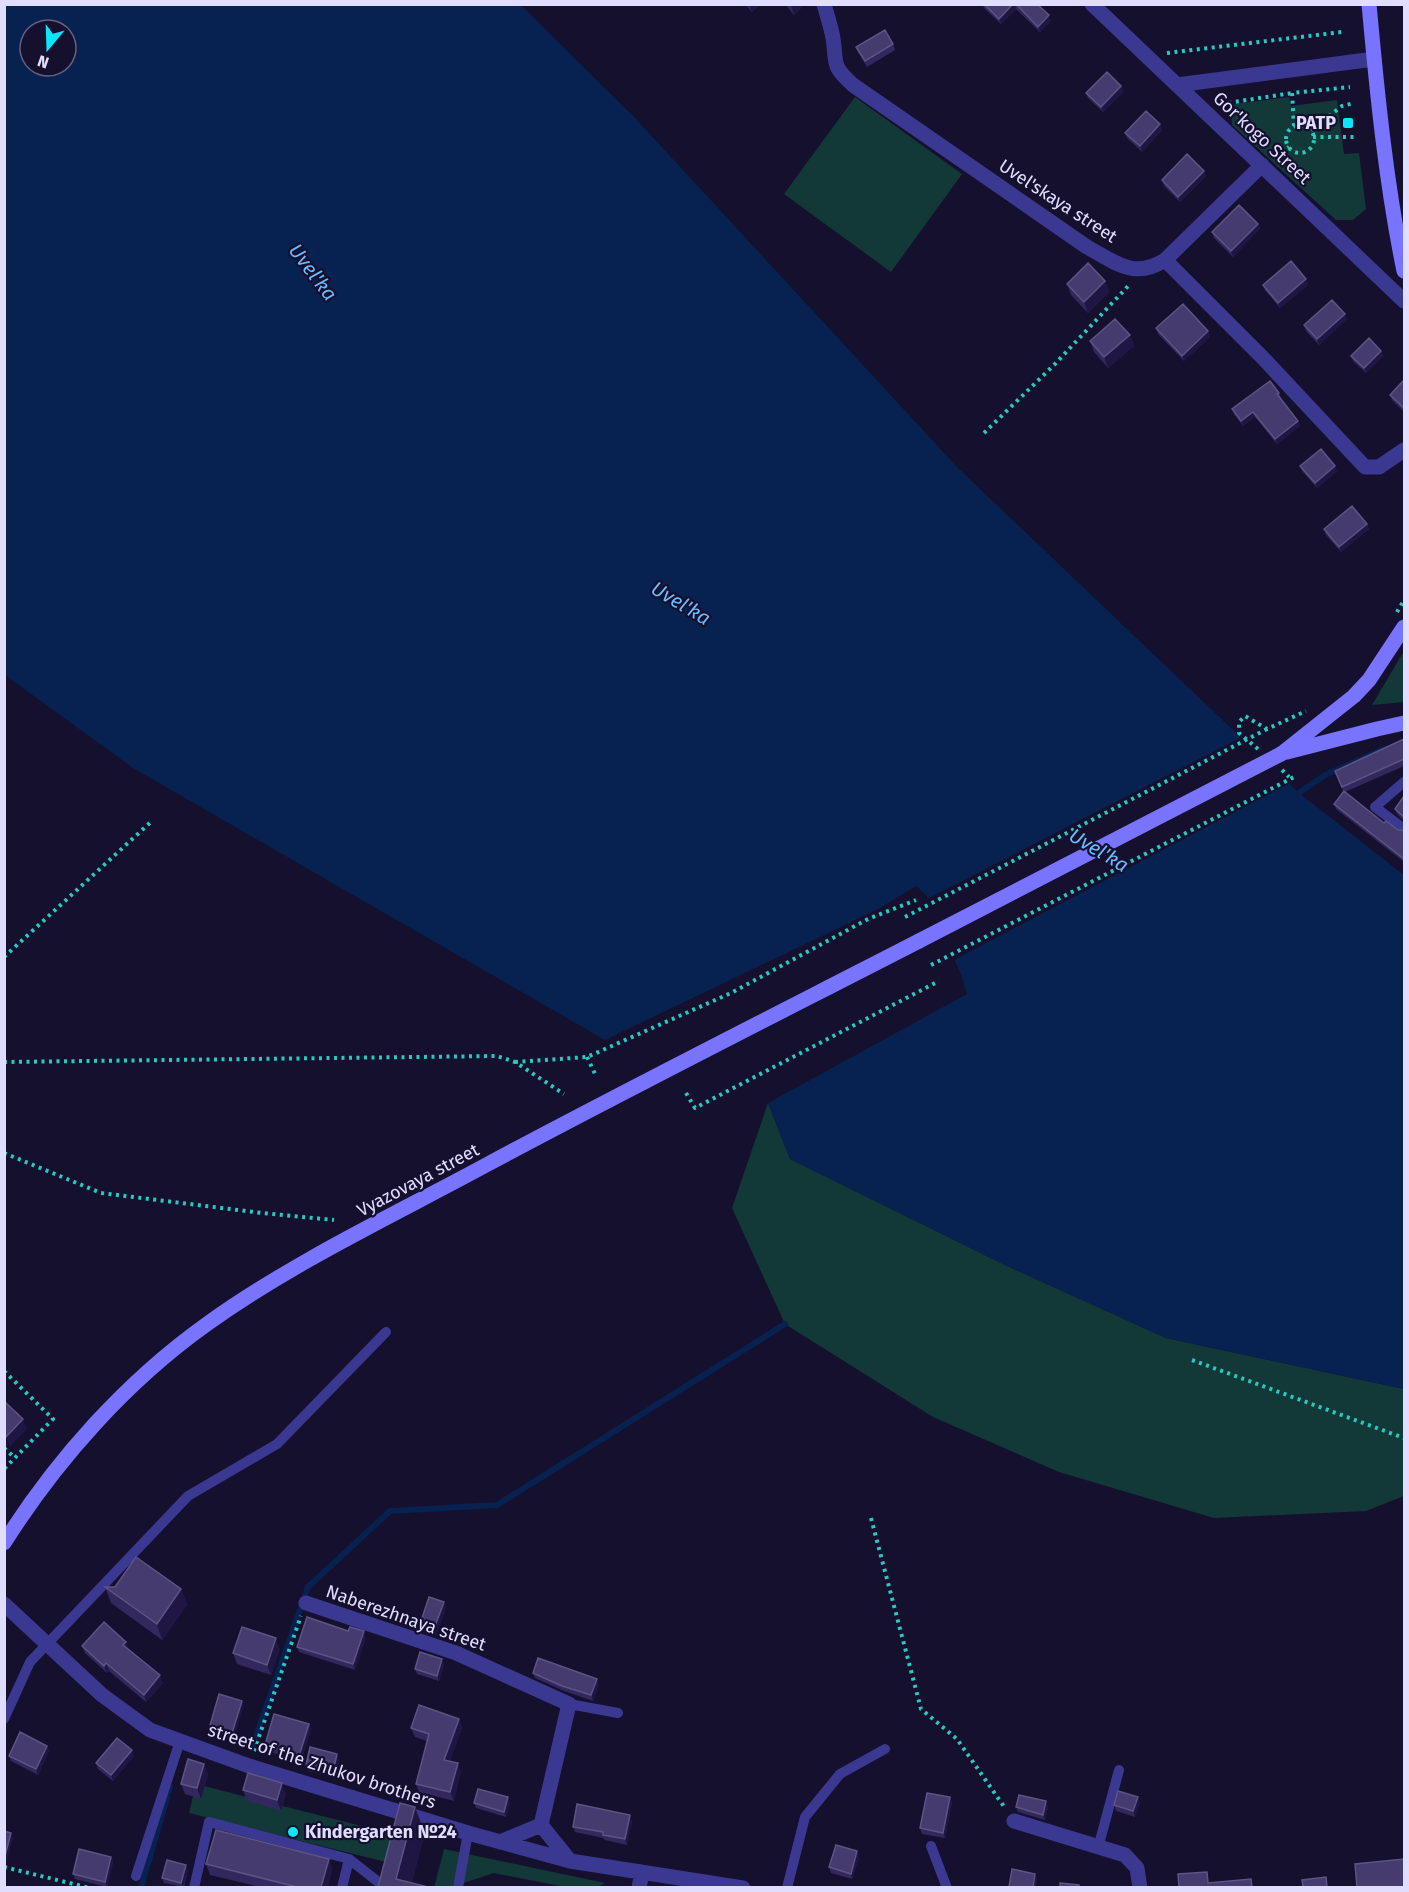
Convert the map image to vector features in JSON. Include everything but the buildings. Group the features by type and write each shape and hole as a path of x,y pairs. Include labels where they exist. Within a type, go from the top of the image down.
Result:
{"street":[{"name":"Uvel'skaya street","path":"824,4 833,38 833,59 840,74 853,86 1087,247 1125,267 1143,270"},
{"name":"Gor'kogo Street","path":"1092,4 1404,301"},
{"path":"1369,4 1374,59 1404,271"},
{"path":"1177,85 1374,59"},
{"path":"1143,270 1155,267 1165,260 1262,165"},
{"path":"1165,260 1263,358 1359,463 1371,468 1379,467 1404,450"},
{"path":"1281,762 1369,680 1399,622"},
{"path":"1281,762 1377,729 1404,723"},
{"name":"Vyazovaya street","path":"4,1543 24,1512 65,1458 114,1404 160,1361 208,1323 307,1261 543,1135 919,941 1281,762"},
{"name":"Naberezhnaya street","path":"306,1603 456,1653 569,1704"},
{"name":"street of the Zhukov brothers","path":"4,1604 102,1695 150,1730 249,1766 468,1833 640,1880 742,1887"},
{"path":"542,1825 569,1704"},
{"path":"1014,1821 1125,1855 1137,1868 1140,1887"},
{"path":"500,1842 542,1825"},
{"path":"542,1825 570,1861"}],"lane":[{"path":"1404,782 1375,807 1404,829"},
{"path":"4,1719 30,1662 188,1496 277,1444 386,1332"},
{"path":"569,1704 618,1713"},
{"path":"136,1876 180,1741"},
{"path":"787,1887 805,1817 840,1774 885,1749"},
{"path":"1098,1848 1119,1770"},
{"path":"194,1887 209,1822 349,1859 386,1887"},
{"path":"458,1887 468,1833"},
{"path":"931,1846 947,1887"},
{"path":"342,1887 349,1859"}],"path":[{"path":"1145,56 1342,32"},
{"path":"1201,108 1292,93 1350,87"},
{"path":"1292,93 1294,126"},
{"path":"1311,130 1342,106 1354,103"},
{"path":"1303,125 1311,130 1313,137 1311,146 1305,152 1292,150 1286,140 1288,131 1294,126 1303,125"},
{"path":"1313,137 1358,137"},
{"path":"984,433 1055,364 1143,270"},
{"path":"1399,622 1404,600"},
{"path":"905,916 1314,707"},
{"path":"1264,755 1239,733 1239,722 1245,716 1267,729"},
{"path":"931,965 1292,777 1281,762"},
{"path":"4,957 153,820"},
{"path":"515,1062 587,1057 731,993 868,920 916,900"},
{"path":"686,1093 695,1108 939,981"},
{"path":"4,1062 497,1056 515,1062 564,1094"},
{"path":"587,1057 596,1076"},
{"path":"4,1153 101,1193 261,1214 333,1220"},
{"path":"1192,1360 1404,1438"},
{"path":"4,1371 53,1419 4,1469"},
{"path":"4,1448 15,1458"},
{"path":"871,1518 921,1709 957,1739 1014,1821"},
{"path":"249,1766 306,1603"},
{"path":"4,1867 90,1887"}],"green space":[{"path":"855,97 962,174 891,272 784,194"},
{"path":"1289,97 1291,106 1337,100 1344,154 1359,153 1366,209 1353,220 1336,220 1232,125 1231,112 1235,104"},
{"path":"1404,651 1404,702 1372,705"},
{"path":"768,1103 790,1159 1005,1265 1166,1338 1404,1389 1404,1496 1366,1511 1214,1518 1059,1472 933,1417 785,1324 732,1208"},
{"path":"196,1784 401,1836 394,1864 189,1813"},
{"path":"444,1849 605,1883 598,1887 565,1887 494,1873 451,1887 434,1888"}],"water":[{"name":"Uvel'ka","path":"5,5 521,5 635,118 957,467 1299,793 1404,875 1404,1389 1166,1338 1005,1265 790,1159 768,1103 967,994 962,977 926,895 916,886 878,909 605,1040 133,768 5,675"}],"pier":[{"path":"1244,736 1292,782 952,961 925,900"}],"waterway":[{"path":"1293,797 1325,775 1384,749"},
{"path":"253,1745 308,1587 390,1511 497,1505 785,1324"},
{"path":"141,1888 170,1787"}],"place":[{"name":"PATP","path":"1348,123"},
{"name":"Kindergarten №24","path":"293,1832"}]}
